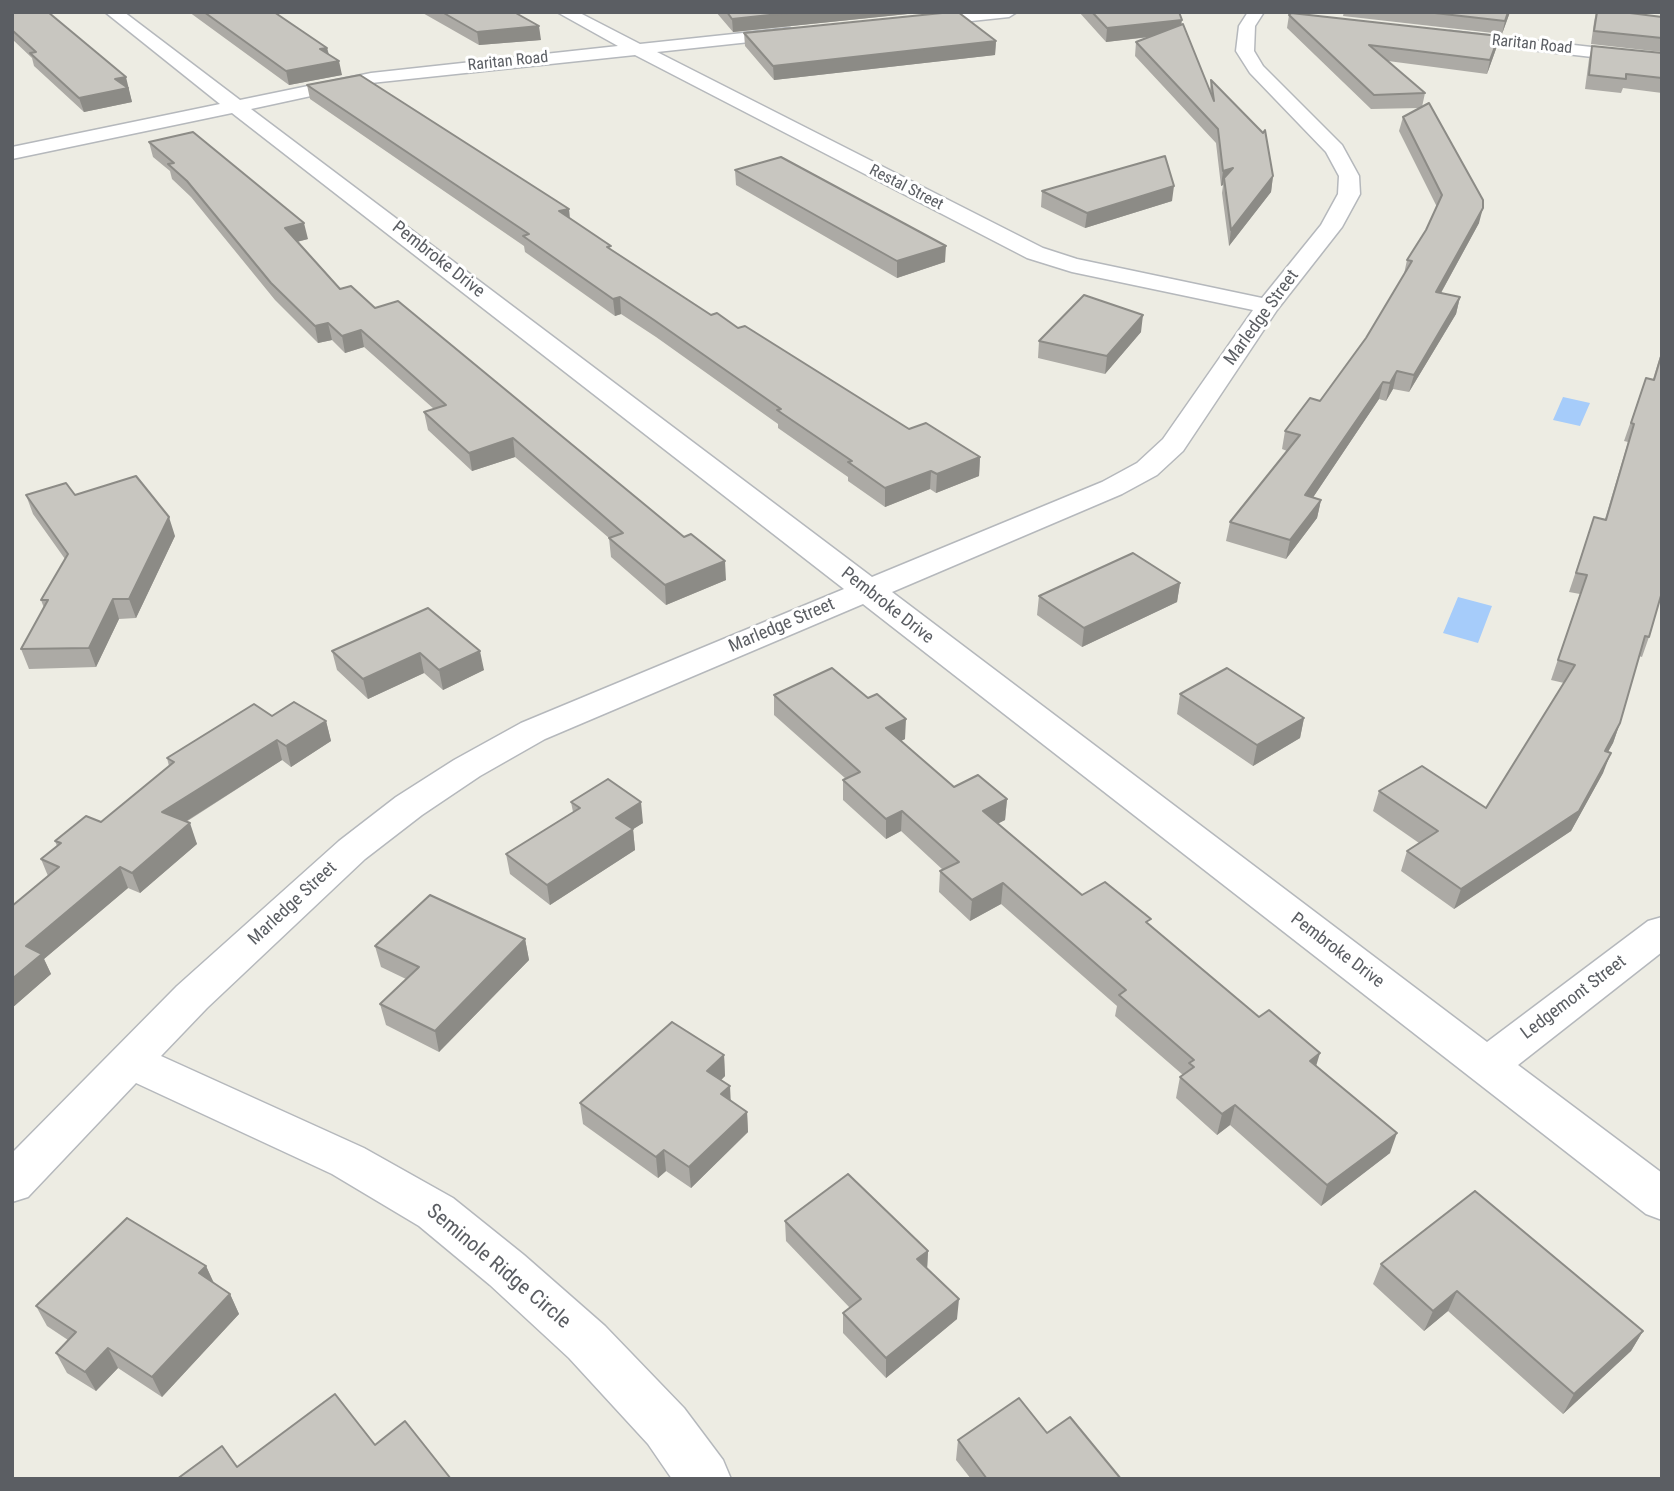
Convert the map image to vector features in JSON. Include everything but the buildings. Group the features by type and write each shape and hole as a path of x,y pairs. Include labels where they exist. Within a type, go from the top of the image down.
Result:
{"street":[{"name":"Pembroke Drive","path":"113,12 1662,1200"},
{"name":"Restal Street","path":"565,12 1035,253 1072,265 1268,306"},
{"path":"895,23 1007,12"},
{"name":"Marledge Street","path":"12,1183 192,997 352,849 409,806 467,768 533,732 1112,488 1147,469 1173,445 1268,306 1331,228 1349,194 1349,176 1335,149 1256,69 1245,51 1247,26 1253,14"},
{"name":"Raritan Road","path":"12,153 235,104 394,74 807,32"},
{"name":"Raritan Road","path":"1431,34 1662,60"},
{"name":"Ledgemont Street","path":"1487,1065 1662,931"},
{"name":"Seminole Ridge Circle","path":"131,1061 348,1161 436,1212 507,1270 587,1342 666,1426 704,1479"}],"water":[{"path":"1563,397 1590,403 1580,426 1553,420"},
{"path":"1458,597 1492,606 1478,643 1443,633"}]}
